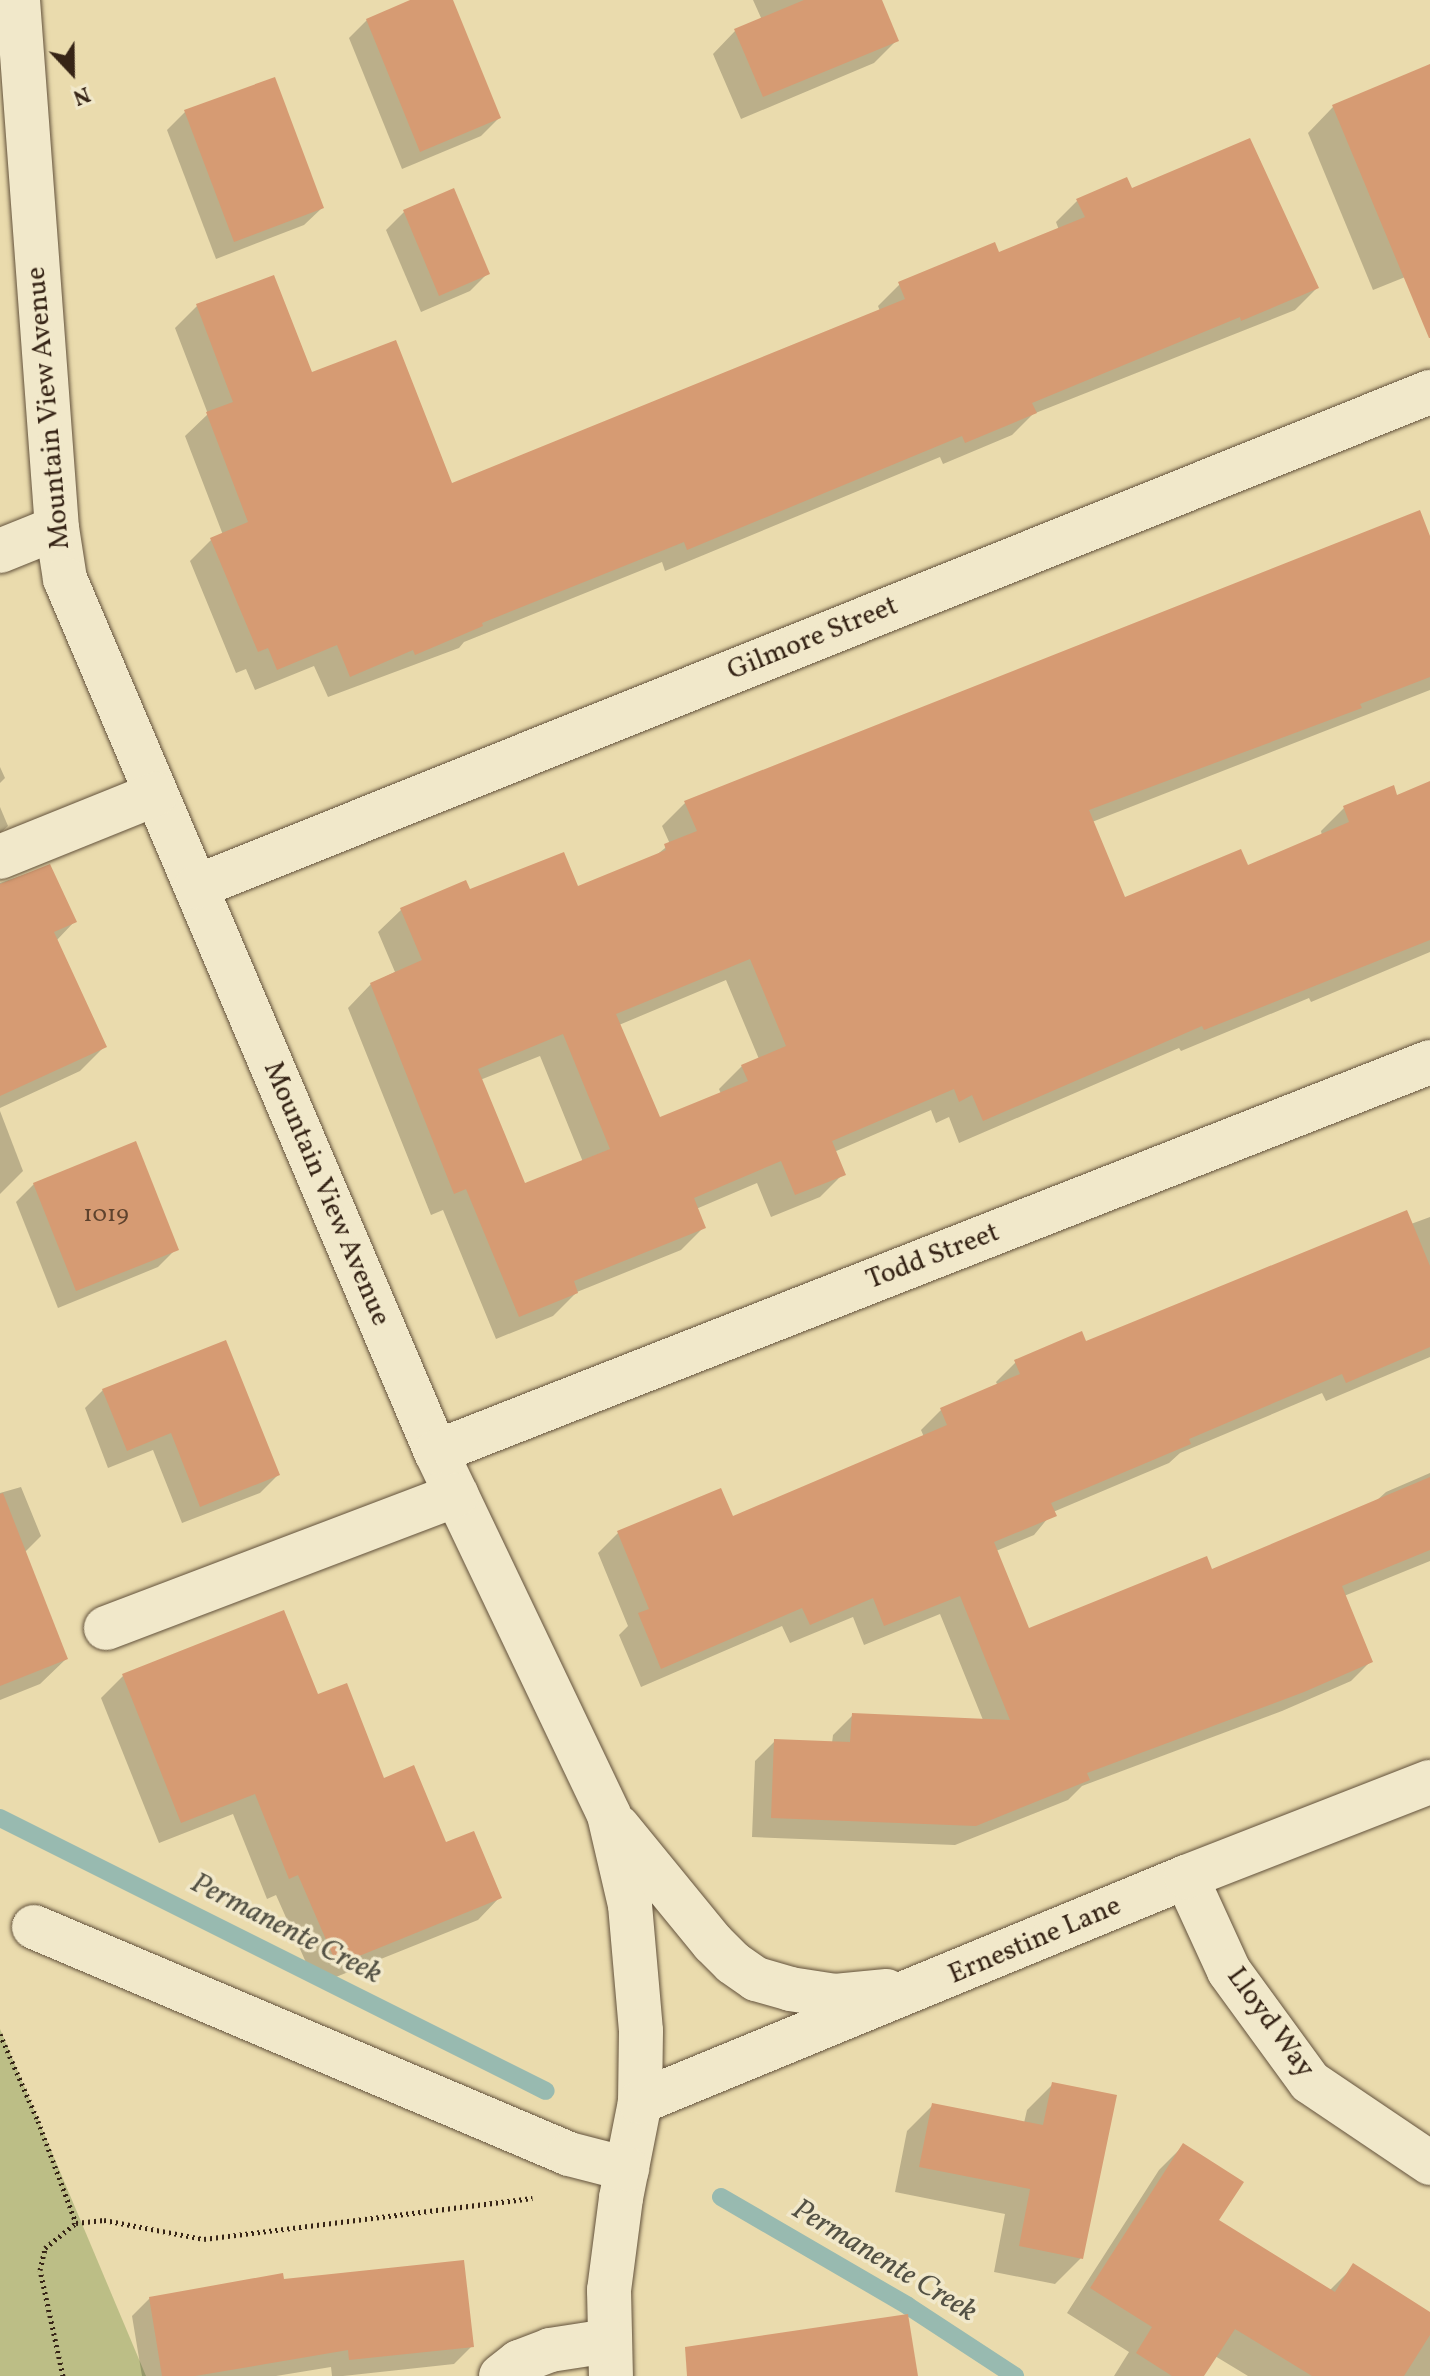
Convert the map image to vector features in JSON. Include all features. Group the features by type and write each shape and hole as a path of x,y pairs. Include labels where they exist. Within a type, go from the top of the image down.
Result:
{"street":[{"name":"Mountain View Avenue","path":"23,2 57,528 65,579 436,1452 609,1815 630,1905 639,1984 640,2102 609,2290 610,2358"},
{"name":"Gilmore Street","path":"196,887 1430,392"},
{"path":"0,551 57,528"},
{"path":"0,857 156,794"},
{"name":"Todd Street","path":"436,1452 1430,1062"},
{"path":"106,1628 457,1495"},
{"name":"Ernestine Lane","path":"640,2102 1186,1877 1430,1782"},
{"path":"609,1815 713,1943 733,1963 756,1979 790,1989 835,1996 925,1987"},
{"name":"Lloyd Way","path":"1186,1877 1229,1971 1310,2082 1430,2163"},
{"path":"34,1927 569,2154 627,2169"},
{"path":"501,2376 519,2362 550,2350 610,2358"}],"path":[{"path":"0,2034 38,2121 76,2223"},
{"path":"63,2376 40,2270 45,2248 76,2223 104,2220 204,2239 545,2197"}],"green space":[{"path":"0,2029 146,2376 0,2376"}],"building":[{"path":"410,0 453,0 501,118 420,152 366,19"},
{"path":"804,0 882,0 899,41 763,97 734,29"},
{"path":"1430,64 1430,338 1429,338 1332,105"},
{"path":"275,77 324,208 234,242 184,110"},
{"path":"1250,138 1319,288 1241,321 1240,317 1032,403 1037,413 965,443 962,436 687,550 684,542 482,623 483,626 415,655 413,650 350,677 337,645 277,670 268,648 258,652 210,538 248,522 206,412 233,402 196,304 274,275 312,372 396,340 452,483 905,299 898,282 995,242 999,252 1085,217 1076,199 1127,177 1132,188"},
{"path":"454,188 490,274 439,296 403,210"},
{"path":"1420,510 1430,536 1430,677 1360,704 1362,708 1089,810 1125,897 1241,849 1248,865 1349,822 1343,806 1394,785 1397,795 1430,781 1430,940 1204,1030 1202,1026 983,1121 972,1095 959,1102 954,1089 832,1141 846,1175 795,1195 781,1161 694,1198 706,1228 574,1281 578,1293 519,1317 466,1189 454,1194 370,983 422,960 400,908 466,880 470,889 564,852 578,886 666,850 664,844 697,831 684,801","holes":["750,959 786,1046 741,1065 748,1081 660,1117 616,1014","563,1034 610,1149 525,1183 478,1069"]},
{"path":"50,864 77,922 54,932 107,1047 0,1096 0,884"},
{"path":"136,1141 179,1250 76,1291 33,1183"},
{"path":"1407,1210 1430,1266 1430,1347 1346,1383 1342,1374 1189,1439 1191,1444 1051,1503 1057,1516 994,1542 1029,1628 1207,1556 1212,1569 1430,1477 1430,1550 1342,1586 1373,1662 1304,1692 1087,1773 1090,1780 976,1826 771,1818 774,1739 850,1742 852,1713 1010,1720 960,1596 884,1626 873,1598 810,1625 802,1608 661,1669 638,1613 649,1609 617,1531 721,1488 733,1516 947,1425 940,1408 1020,1374 1014,1360 1082,1331 1086,1341"},
{"path":"226,1340 280,1475 200,1507 171,1433 127,1451 102,1389"},
{"path":"3,1493 68,1659 0,1686 0,1494"},
{"path":"284,1610 318,1694 347,1683 384,1778 414,1765 446,1842 474,1831 502,1898 337,1965 298,1875 289,1879 255,1794 181,1823 122,1674"},
{"path":"1052,2082 1117,2095 1083,2259 1019,2246 1030,2189 919,2167 932,2103 1043,2125"},
{"path":"1183,2143 1244,2182 1219,2220 1335,2292 1353,2263 1430,2312 1430,2335 1404,2376 1312,2376 1235,2329 1204,2376 1172,2376 1136,2353 1152,2327 1090,2288"},
{"path":"464,2260 474,2347 349,2360 348,2350 195,2376 162,2376 149,2297 283,2273 284,2279"},
{"path":"908,2314 918,2376 687,2376 685,2347"}],"waterway":[{"name":"Permanente Creek","path":"0,1818 546,2091"},
{"name":"Permanente Creek","path":"721,2197 908,2306 1015,2376"}]}
